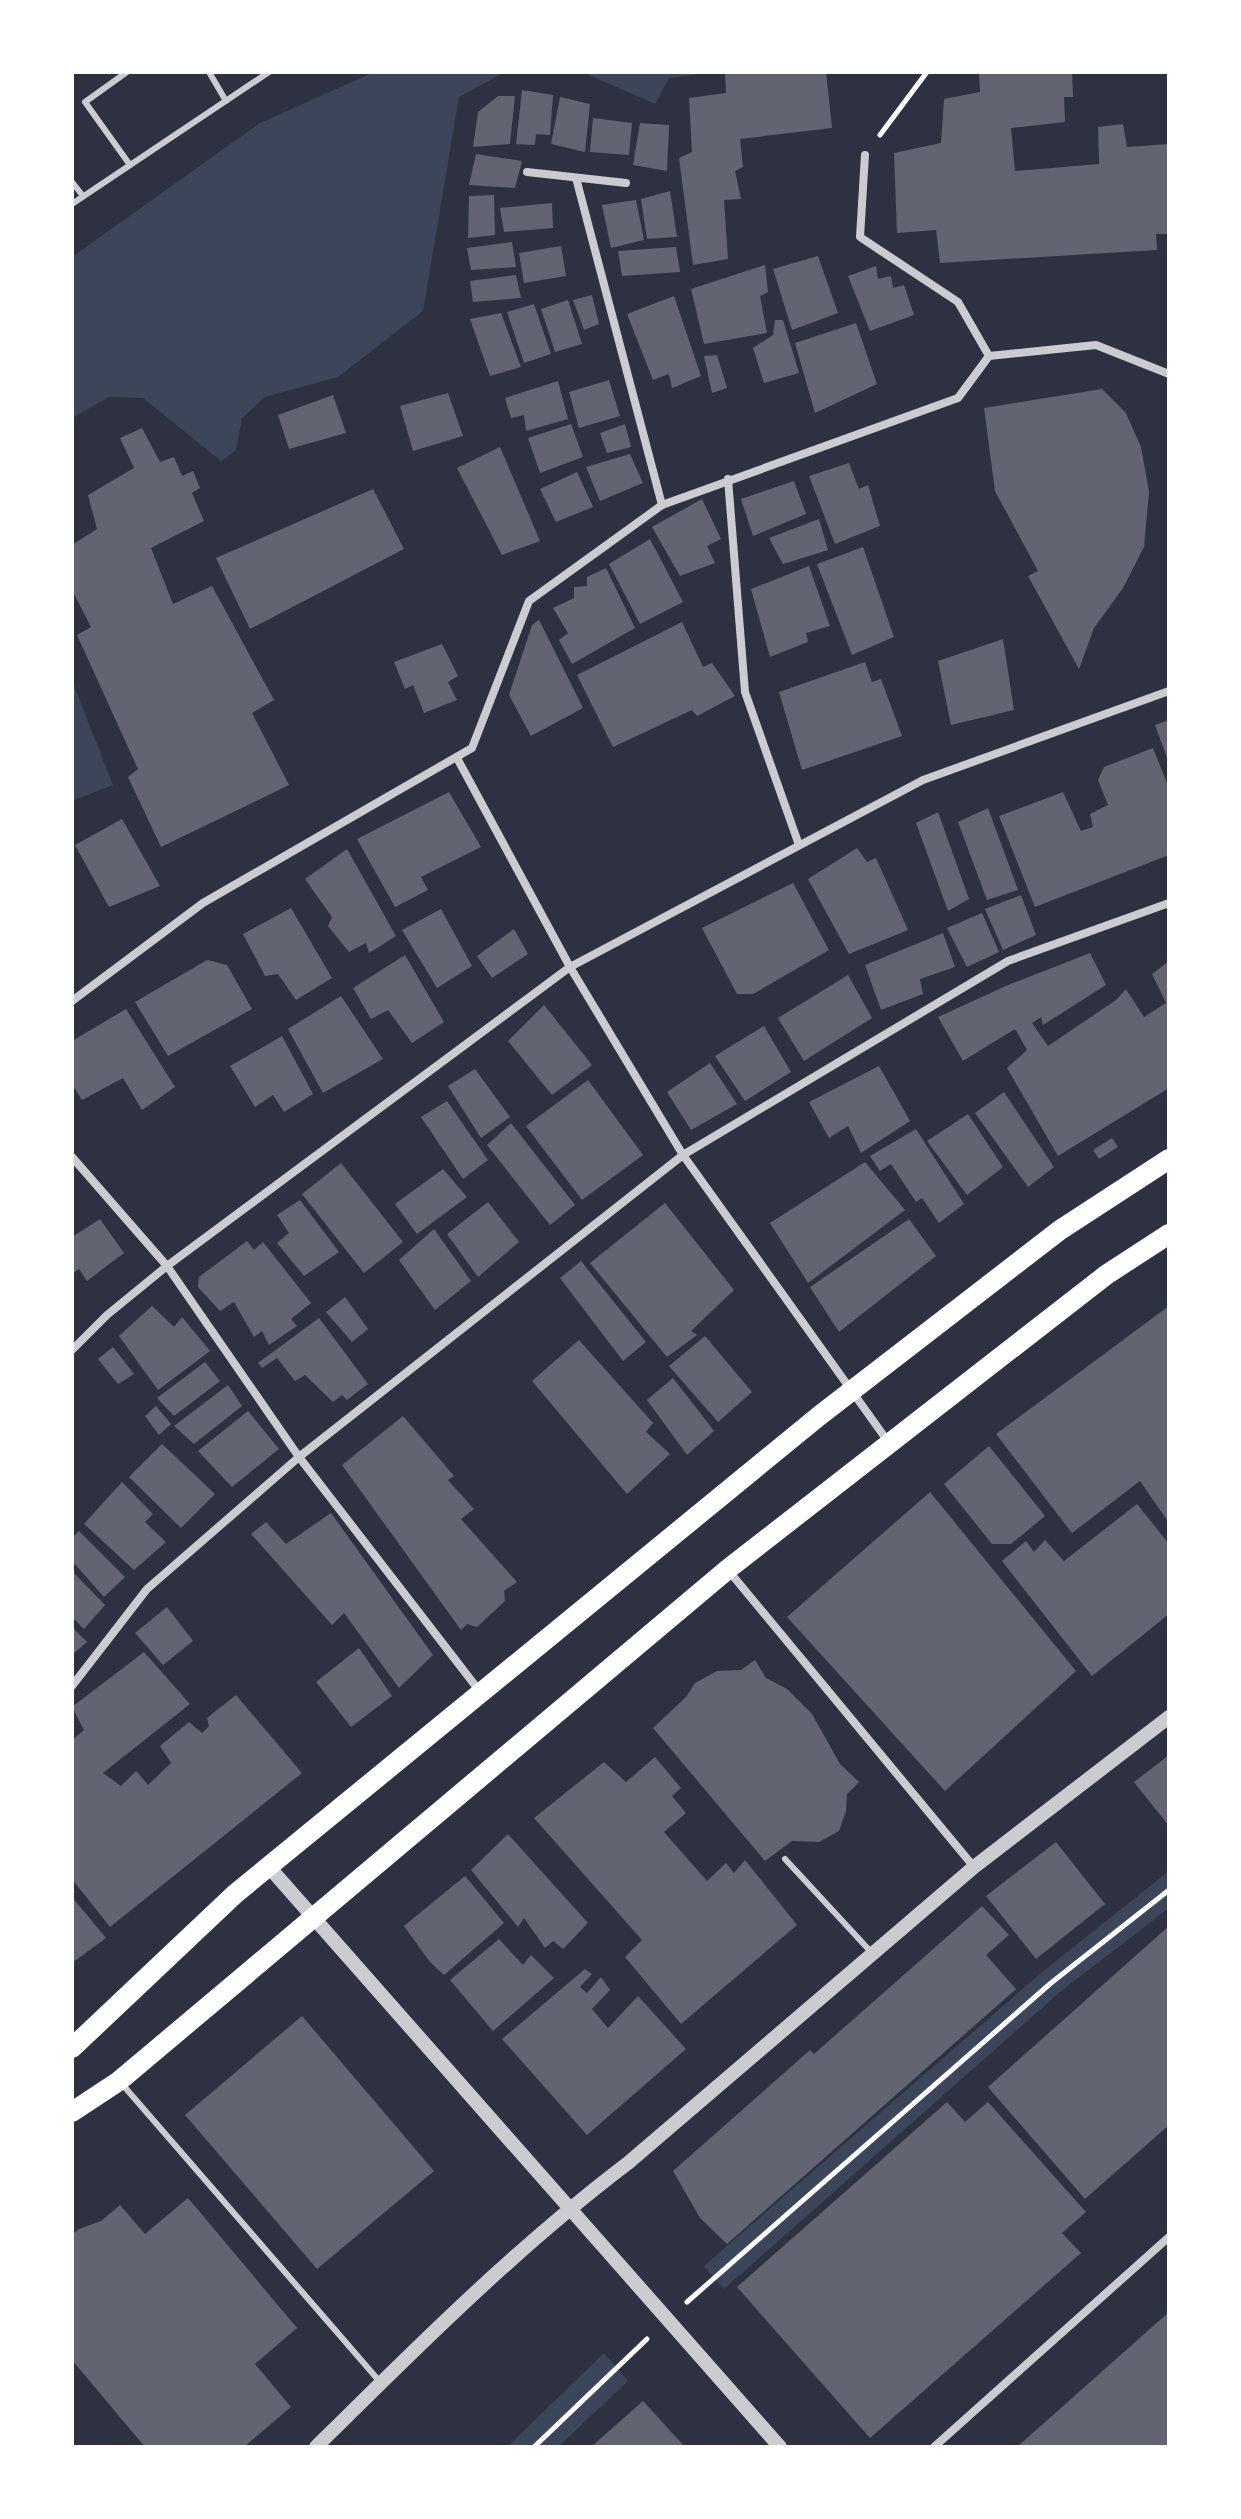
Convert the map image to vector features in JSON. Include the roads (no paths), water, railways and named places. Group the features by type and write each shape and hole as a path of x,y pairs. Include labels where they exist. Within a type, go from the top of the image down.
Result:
{"main road":[{"path":"72,2048 235,1894 850,1390 1060,1230 1169,1159"},
{"path":"72,2112 119,2081 728,1569 1106,1275 1169,1234"}],"street":[{"path":"865,155 860,237 958,302 989,356"},
{"path":"527,172 626,183"},
{"path":"576,178 662,505"},
{"path":"72,1001 203,903 472,748 529,601 662,505 958,398 989,356 1096,345 1169,374"},
{"path":"728,479 745,692 799,845"},
{"path":"72,1350 107,1315 167,1266 570,967 923,780 1169,691"},
{"path":"457,758 570,967 683,1155 889,1443"},
{"path":"72,1686 147,1589 299,1457 683,1155 1008,961 1169,903"},
{"path":"72,1157 167,1266 299,1457 481,1693"},
{"path":"728,1569 974,1867"},
{"path":"316,2447 518,2253 569,2209 628,2163 974,1867 1169,1717"},
{"path":"269,1867 780,2447"},
{"path":"934,2447 1169,2237"}],"lane":[{"path":"127,72 85,102 130,165"},
{"path":"209,72 226,101"},
{"path":"72,204 269,72"},
{"path":"72,182 83,196"},
{"path":"785,1859 872,1953"},
{"path":"119,2081 381,2383"}]}
